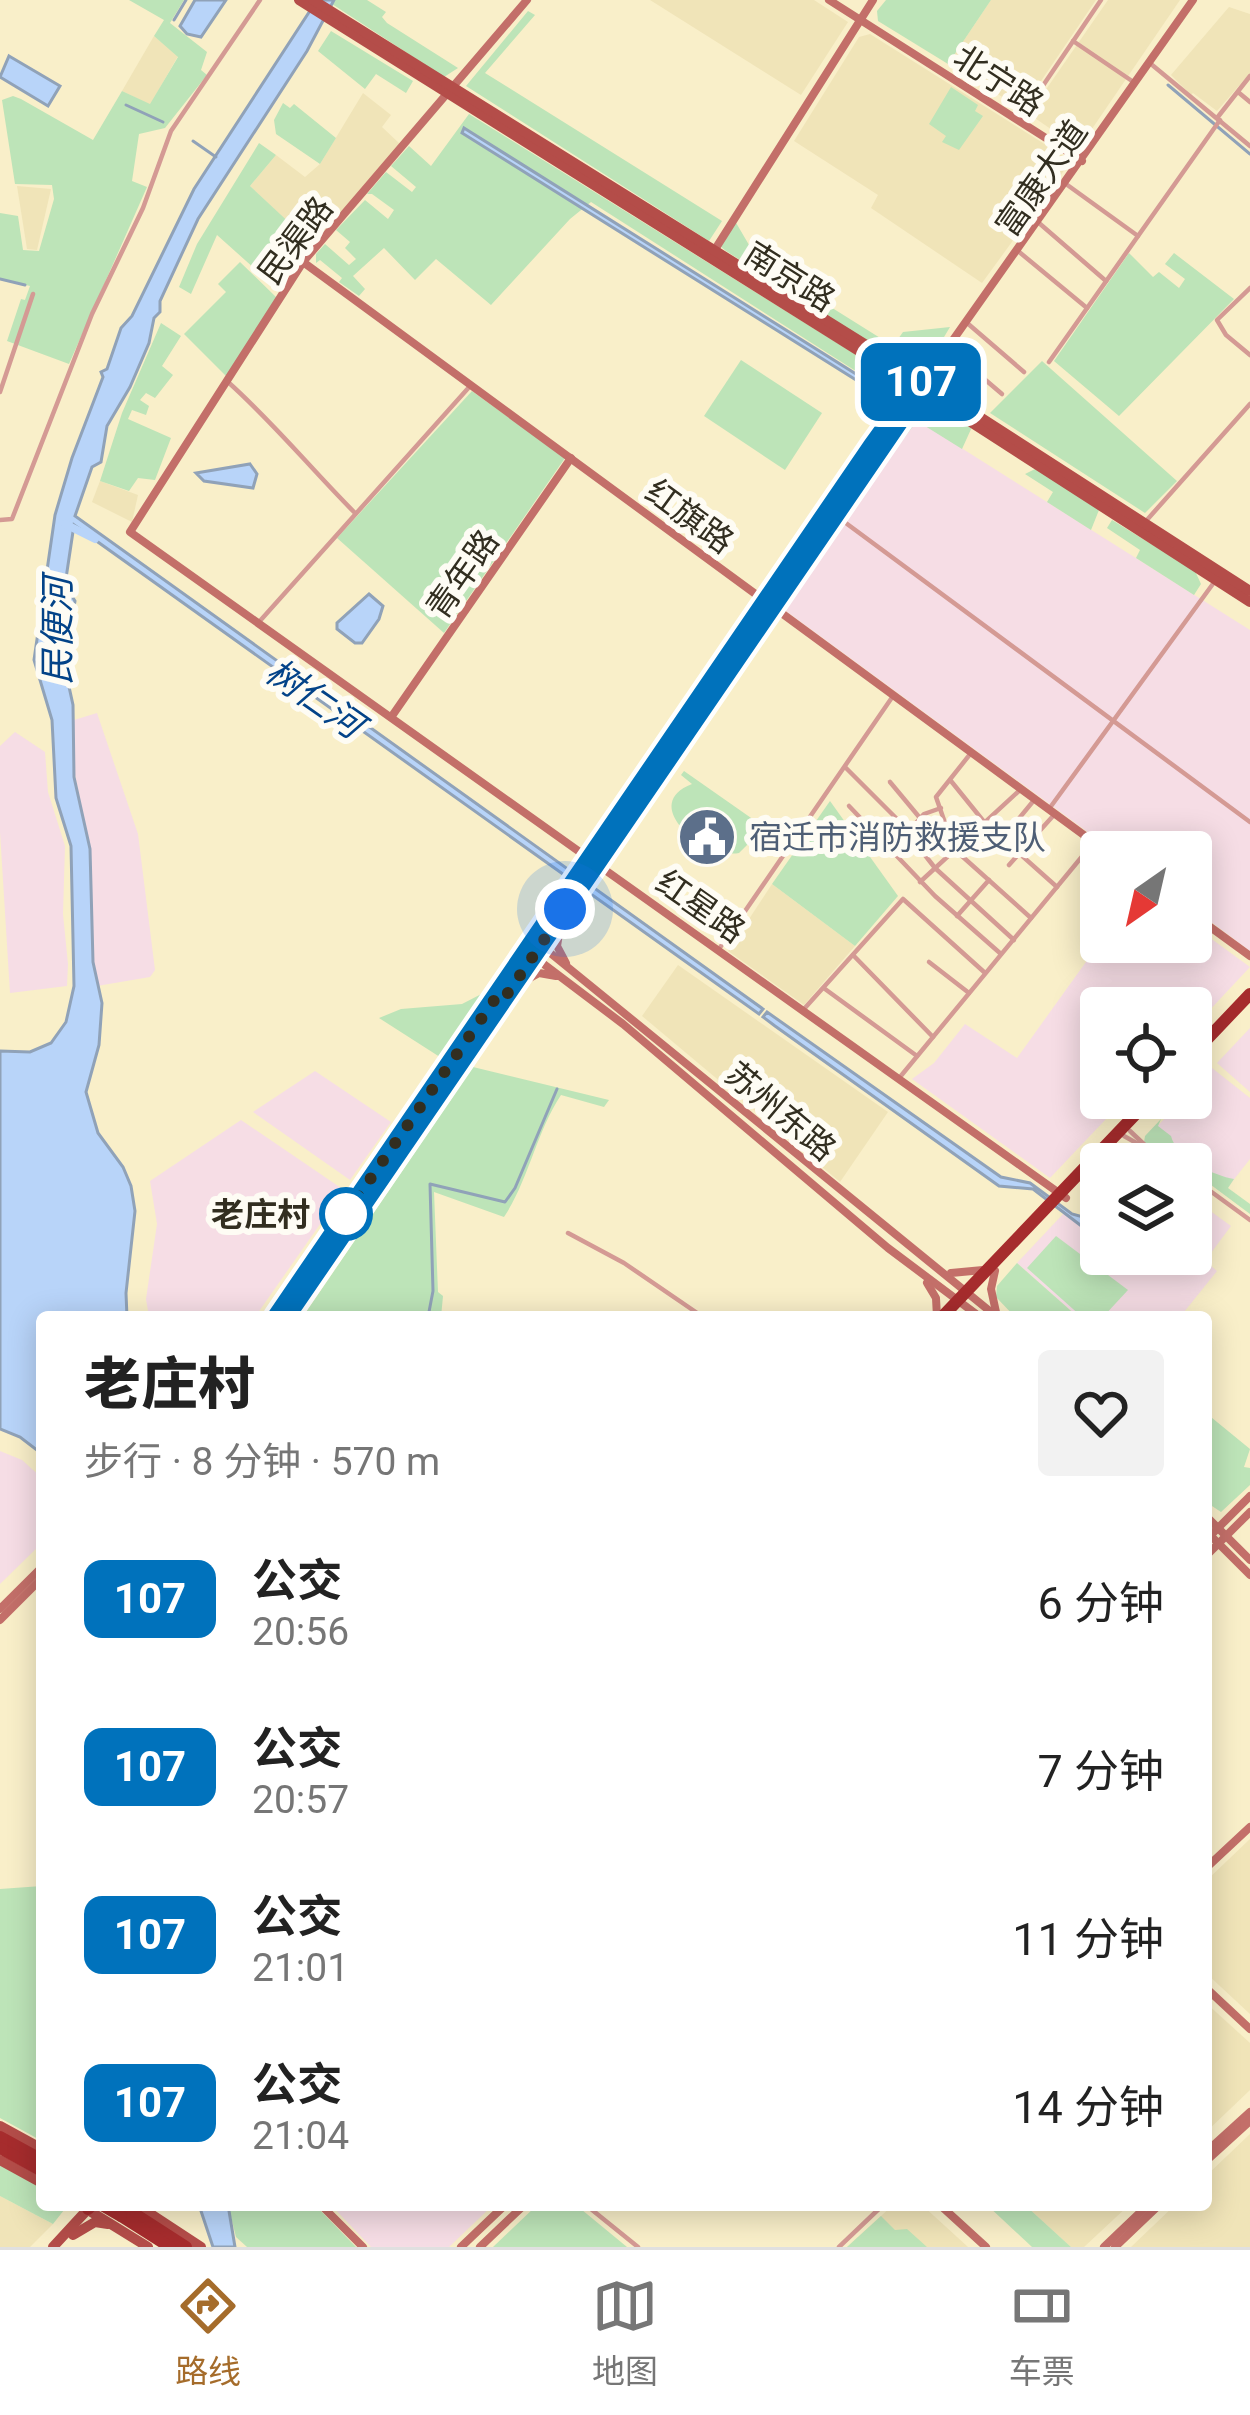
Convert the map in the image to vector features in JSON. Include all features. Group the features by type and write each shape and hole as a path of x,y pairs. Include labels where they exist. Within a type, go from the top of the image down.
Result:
{"highway":[{"path":"1212,1034 1250,994"},
{"path":"1212,1044 1250,1005"},
{"path":"948,1311 1132,1119"},
{"path":"1063,1196 1141,1119"},
{"path":"957,1311 965,1298"},
{"path":"0,2138 36,2157"},
{"path":"0,2148 36,2168"},
{"path":"98,2211 170,2247"},
{"path":"130,2211 186,2247"}],"main road":[{"name":"南京路","path":"306,1 920,386 1250,602"},
{"name":"南京路","path":"450,91 714,250 920,386 1250,592"},
{"path":"876,362 893,376 898,388 889,429"},
{"path":"889,429 923,406 954,411"},
{"path":"0,2126 36,2146"},
{"path":"0,2160 36,2180"},
{"path":"62,2247 87,2211"},
{"path":"95,2211 148,2247"},
{"path":"148,2211 201,2247"},
{"path":"52,2247 95,2222 120,2229"}],"street":[{"path":"0,520 13,519 92,314 142,208 171,131 260,0"},
{"name":"民渠路","path":"130,532 303,262 527,0"},
{"name":"北宁路","path":"829,0 1082,161"},
{"path":"714,250 873,0"},
{"path":"1019,121 1101,0"},
{"name":"富康大道","path":"290,1311 831,512 1193,0"},
{"path":"1073,41 1137,85"},
{"path":"1151,64 1250,146"},
{"path":"1049,362 1250,76"},
{"path":"1238,92 1250,102"},
{"path":"1066,184 1138,236"},
{"path":"1039,223 1106,281"},
{"path":"1018,251 1087,308"},
{"name":"红旗路","path":"303,262 1080,832"},
{"path":"1250,287 1217,320 1250,355"},
{"path":"0,392 33,293"},
{"path":"966,322 1024,372"},
{"path":"948,348 1002,394"},
{"path":"228,382 279,428 311,470 356,513"},
{"path":"259,622 472,384"},
{"path":"1144,523 1250,404"},
{"name":"青年路","path":"392,716 571,458"},
{"path":"831,512 1250,822"},
{"name":"红星路","path":"130,532 1063,1196"},
{"path":"1009,865 1052,812 1215,580"},
{"path":"719,949 893,696"},
{"path":"971,753 936,797 953,849 1031,918"},
{"path":"844,766 935,868 1013,940"},
{"path":"950,779 985,823 1057,887"},
{"path":"890,782 920,818"},
{"path":"920,881 1021,789"},
{"path":"1002,839 1035,800"},
{"path":"849,806 920,881 1001,955"},
{"path":"907,832 920,818 941,808"},
{"path":"900,1077 1080,859"},
{"name":"富康大道","path":"538,943 594,860"},
{"path":"957,916 988,880"},
{"path":"804,1009 894,904 906,899 986,974"},
{"path":"565,909 556,946 571,978"},
{"path":"1212,928 1250,956"},
{"name":"苏州东路","path":"538,943 571,978 864,1226 987,1311"},
{"path":"852,953 933,1037"},
{"name":"苏州东路","path":"530,954 571,978 943,1270 975,1311"},
{"path":"928,962 969,993"},
{"path":"506,991 526,977 545,973 571,978"},
{"path":"823,987 917,1056"},
{"path":"1127,1134 1142,1143"},
{"path":"1212,1190 1250,1218"},
{"name":"富康大道","path":"280,1311 356,1207"},
{"path":"864,1226 891,1256 928,1283 939,1311"},
{"path":"568,1233 624,1263 694,1311"},
{"path":"943,1270 962,1275 993,1269 996,1311"},
{"path":"1214,1536 1250,1496"},
{"path":"1214,1536 1250,1512"},
{"path":"1214,1536 1250,1560"},
{"path":"1214,1536 1250,1575"},
{"path":"0,1609 36,1574"},
{"path":"0,1620 36,1584"},
{"path":"1212,1862 1250,1827"},
{"path":"1212,1994 1250,2029"},
{"path":"1212,2150 1250,2112"},
{"path":"1212,2151 1250,2121"},
{"path":"327,2211 363,2247"},
{"path":"460,2247 499,2211"},
{"path":"480,2247 518,2211"},
{"path":"593,2211 638,2247"},
{"path":"838,2247 877,2211"},
{"path":"947,2211 986,2247"},
{"path":"1104,2247 1142,2211"},
{"path":"1115,2247 1153,2211"}],"shaded area":[{"path":"650,0 814,0 848,22 801,95"},
{"path":"991,0 1096,0 1022,109 948,64"},
{"path":"1108,0 1180,0 1083,142 1074,145 1029,114"},
{"path":"1229,7 1250,14 1250,73 1217,111 1171,75"},
{"path":"870,34 1065,157 1068,165 982,283 871,208 878,195 794,141 859,37"},
{"path":"154,36 178,56 150,105 122,91"},
{"path":"363,93 391,115 382,127 400,144 279,292 255,269 294,228 250,186 276,155 305,177 320,164"},
{"path":"17,186 51,189 37,250 27,249"},
{"path":"917,420 1250,630 1250,951 1212,923 1212,831 1086,831 779,606"},
{"path":"100,481 138,495 132,522 92,502"},
{"path":"97,713 138,834 155,970 150,977 97,986 90,849 73,765 74,720"},
{"path":"15,732 45,752 48,792 65,846 63,914 68,964 67,986 10,993 0,746"},
{"path":"772,884 855,946 804,1005 728,951"},
{"path":"1212,939 1250,967 1212,1008 1212,987 1080,987 1080,1119 1106,1119 1050,1178 912,1079 934,1063 965,1024 1017,1058 1085,963 1212,963"},
{"path":"678,965 888,1112 840,1182 642,1016"},
{"path":"1250,1028 1250,1092 1217,1063"},
{"path":"1212,1068 1250,1098 1250,1159 1228,1187 1212,1175 1212,1143 1167,1143 1152,1132 1164,1119 1212,1119"},
{"path":"315,1071 391,1122 350,1180 253,1112"},
{"path":"241,1120 344,1190 259,1311 148,1311 157,1224 150,1181"},
{"path":"1212,1212 1231,1226 1212,1252"},
{"path":"1064,1213 1080,1225 1080,1275 1212,1275 1212,1267 1217,1271 1185,1311 1071,1311 1017,1263"},
{"path":"0,1451 22,1460 36,1473 36,1549 0,1584"},
{"path":"1250,1839 1250,2014 1212,1979 1212,1875"},
{"path":"1212,2008 1250,2043 1250,2090 1212,2126"},
{"path":"1250,2134 1250,2247 1131,2247 1169,2211 1212,2211 1212,2170"},
{"path":"0,2196 53,2224 30,2247 0,2247"},
{"path":"337,2211 487,2211 449,2247 371,2247"},
{"path":"886,2211 929,2211 968,2247 847,2247"},
{"path":"1032,2211 1123,2211 1084,2247 1071,2247"}],"green space":[{"path":"129,0 184,0 170,23 207,52 201,70 207,75 165,128 139,134 132,181 147,187 69,364 7,341 30,286 0,279 0,213 18,216 23,250 39,251 54,199 52,185 15,184 2,100 21,99 93,140 122,91 150,104 178,57 154,36 164,20"},
{"path":"335,0 367,0 386,12 382,17 387,23 458,68 444,77 332,4"},
{"path":"886,0 991,0 948,64 878,21 877,11"},
{"path":"528,11 535,15 485,73 722,221 709,241 466,86"},
{"path":"331,31 413,81 406,93 376,74 365,89 318,51"},
{"path":"951,87 978,105 975,111 983,116 959,150 942,142 946,136 929,124"},
{"path":"283,103 290,108 294,104 336,138 320,164 276,134 274,120"},
{"path":"469,114 887,374 897,387 892,406 887,391 591,202 491,305 436,259 415,280 384,248 353,276 365,289 359,296 320,260 316,263 316,254 325,244 349,265 356,259 345,248 350,242 336,230 365,200 388,219 394,210 367,194 386,172 412,192 416,187 391,166 409,146 431,166"},
{"path":"259,143 276,155 250,186 295,228 255,269 217,235 191,294 179,287 197,244"},
{"path":"735,221 759,262 893,346 903,332 950,327 925,369 913,370 726,251 720,246"},
{"path":"1129,253 1153,277 1159,272 1179,288 1185,279 1165,264 1174,253 1234,299 1119,416 1054,361"},
{"path":"240,262 277,298 228,378 184,334 226,292 218,284"},
{"path":"161,323 181,336 162,366 173,375 155,398 146,393 140,400 149,406 146,415 132,410 128,419 171,438 155,480 138,478 129,491 100,481 122,413"},
{"path":"741,360 822,413 785,470 704,416"},
{"path":"1042,361 1177,481 1145,513 990,413"},
{"path":"472,391 565,458 444,633 337,538"},
{"path":"944,410 972,427 962,449 917,421 889,452 918,411"},
{"path":"1037,468 1099,510 1091,530 1047,502 1053,492 1025,474"},
{"path":"1112,520 1195,571 1201,584 1194,595 1136,558 1140,550 1107,528"},
{"path":"684,771 764,827 760,832 751,826 750,842 739,853 710,848 674,817 677,793 692,784 681,775"},
{"path":"830,801 898,896 855,946 772,884"},
{"path":"493,988 443,1059 379,1018 401,1009 462,1004"},
{"path":"473,1067 609,1100 604,1107 561,1095 504,1217 434,1192 442,1311 307,1311"},
{"path":"1161,1119 1158,1126 1174,1143 1146,1143 1145,1136"},
{"path":"1212,1172 1234,1179 1228,1188 1250,1204 1250,1214 1212,1186"},
{"path":"1056,1236 1080,1254 1080,1275 1108,1275 1128,1290 1109,1311 1075,1311 1027,1268"},
{"path":"1017,1263 1071,1311 1009,1311 996,1297 997,1286"},
{"path":"1212,1418 1250,1449 1244,1467 1250,1468 1250,1485 1221,1512 1212,1506"},
{"path":"36,1886 36,2138 0,2118 0,1889"},
{"path":"0,2164 36,2184 36,2211 63,2211 53,2224 0,2196"},
{"path":"230,2211 321,2211 356,2247 247,2247 236,2237"},
{"path":"531,2211 583,2211 627,2247 493,2247"},
{"path":"993,2211 1032,2211 1071,2247 1032,2247"},
{"path":"881,2216 895,2230 907,2229 927,2247 847,2247"}],"water":[{"path":"195,0 226,0 201,37 187,34 180,26"},
{"name":"民便河","path":"317,0 334,0 307,51 198,219 160,301 160,312 130,387 107,426 101,462 92,467 75,516 763,1009 759,1014 74,525 65,585 75,601 64,664 73,705 74,777 90,849 93,962 102,1003 99,1045 86,1092 98,1133 131,1186 135,1211 127,1311 36,1311 36,1449 0,1429 0,1051 30,1052 51,1043 66,1022 74,986 71,846 56,798 52,720 34,660 55,515 101,372 107,369 121,328 132,316 194,189"},
{"path":"9,56 60,86 48,106 0,77"},
{"path":"464,128 883,391 880,395 462,133"},
{"path":"250,464 257,474 253,488 204,481 196,473"},
{"path":"369,594 383,606 362,643 355,643 337,629 337,623"},
{"path":"767,1012 1001,1177 1030,1183 1080,1216 1080,1225 1033,1189 999,1186 763,1017"},
{"path":"201,2211 229,2211 235,2247 213,2247"}],"waterway":[{"path":"174,20 186,0"},
{"path":"1168,85 1250,154"},
{"path":"126,105 163,122"},
{"path":"193,141 216,157"},
{"path":"0,279 25,285"},
{"name":"树仁河","path":"65,524 95,539"},
{"path":"429,1311 433,1291 430,1184 505,1202 557,1089"}],"bus line":[{"name":"107","path":"280,1311 871,447 915,386 924,381 290,1311"}],"place":[{"name":"宿迁市消防救援支队","path":"707,837"},
{"name":"老庄村","path":"346,1214"}],"route":[{"path":"346,1214 502,989 508,993 565,909"}]}
